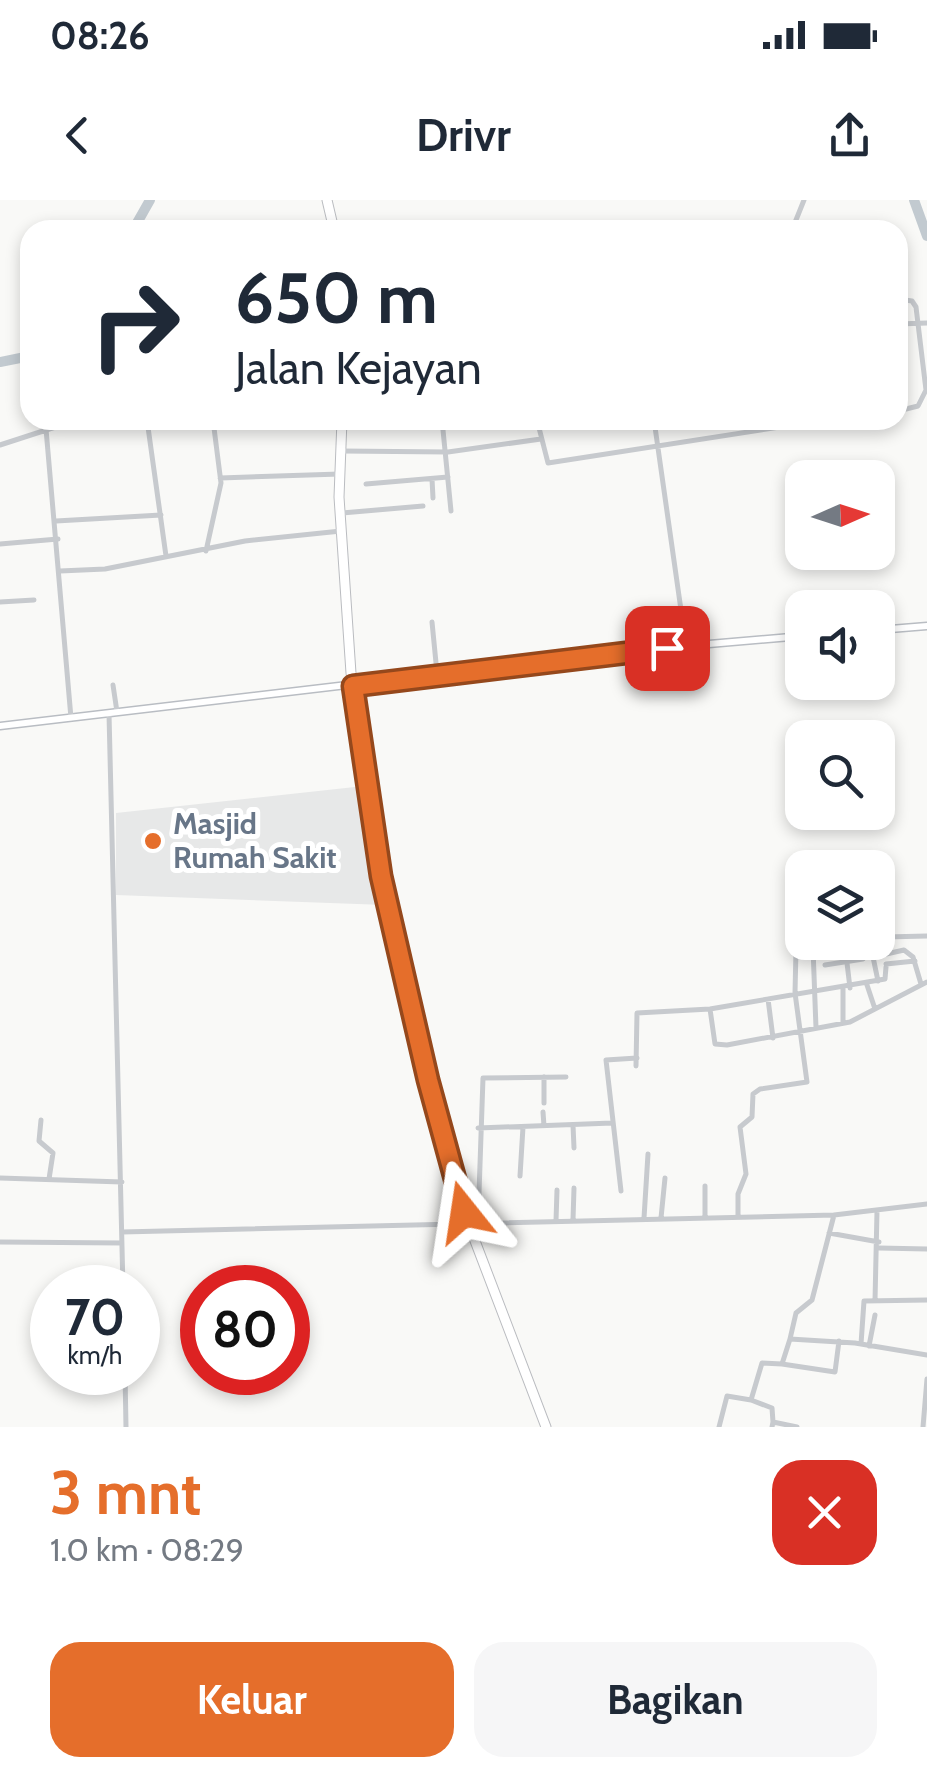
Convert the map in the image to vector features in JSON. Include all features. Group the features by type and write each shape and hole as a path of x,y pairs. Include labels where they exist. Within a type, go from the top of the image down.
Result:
{"highway":[{"path":"342,430 340,514 353,686 381,876 428,1080 473,1222 546,1427"}],"main road":[{"path":"895,629 927,626"},
{"path":"0,726 785,637"}],"street":[{"path":"908,300 912,301 926,366 923,402 908,407"},
{"path":"908,324 927,323"},
{"path":"0,445 43,430"},
{"path":"46,430 71,718"},
{"path":"149,430 166,557"},
{"path":"206,551 220,478 215,430"},
{"path":"443,430 452,512"},
{"path":"539,430 545,461 778,430"},
{"path":"655,430 686,646"},
{"path":"342,451 446,452 541,439"},
{"path":"220,478 340,474"},
{"path":"366,484 448,477"},
{"path":"432,478 433,498"},
{"path":"340,514 423,506"},
{"path":"56,521 161,515"},
{"path":"60,571 105,569 245,541 341,531"},
{"path":"0,544 58,539"},
{"path":"0,602 34,600"},
{"path":"432,622 438,676"},
{"path":"113,685 122,1265"},
{"path":"896,962 895,950 908,951 914,946 914,936"},
{"path":"895,937 927,936"},
{"path":"710,1009 717,1046 844,1023 924,983 908,951"},
{"path":"738,1215 738,1194 746,1174 740,1126 752,1118 756,1090 806,1082 795,993 796,960"},
{"path":"813,960 816,1028"},
{"path":"825,965 859,960"},
{"path":"873,960 878,982"},
{"path":"636,1066 637,1013 710,1009 867,985 886,978 886,966 915,960"},
{"path":"844,1023 848,963"},
{"path":"867,985 875,1009"},
{"path":"768,999 773,1038"},
{"path":"621,1190 606,1058 636,1058"},
{"path":"473,1222 484,1077 566,1077"},
{"path":"544,1077 544,1103"},
{"path":"544,1112 544,1126"},
{"path":"41,1120 39,1141 53,1153 49,1179"},
{"path":"478,1128 612,1122"},
{"path":"572,1125 574,1148"},
{"path":"520,1176 523,1126"},
{"path":"644,1218 648,1154"},
{"path":"0,1178 122,1182"},
{"path":"661,1218 665,1178"},
{"path":"705,1186 705,1217"},
{"path":"573,1220 574,1188"},
{"path":"556,1221 558,1190"},
{"path":"122,1232 834,1215 927,1204"},
{"path":"875,1301 880,1245 877,1211"},
{"path":"782,1364 796,1313 810,1304 834,1215"},
{"path":"830,1234 927,1250"},
{"path":"0,1242 122,1243"},
{"path":"861,1344 864,1304 927,1300"},
{"path":"869,1346 875,1315"},
{"path":"790,1339 839,1341 927,1357"},
{"path":"751,1400 763,1361 834,1372 839,1341"},
{"path":"923,1427 927,1379"},
{"path":"125,1395 126,1427"},
{"path":"719,1427 726,1396 772,1408 773,1424 798,1427"}],"shaded area":[{"path":"364,786 385,905 116,895 116,813"}],"waterway":[{"path":"139,220 150,200"},
{"path":"914,200 927,236"},
{"path":"0,362 20,358"}],"place":[{"name":"Masjid Rumah Sakit","path":"153,841"}],"route":[{"path":"464,1212 428,1080 381,876 353,686 667,648"}]}
